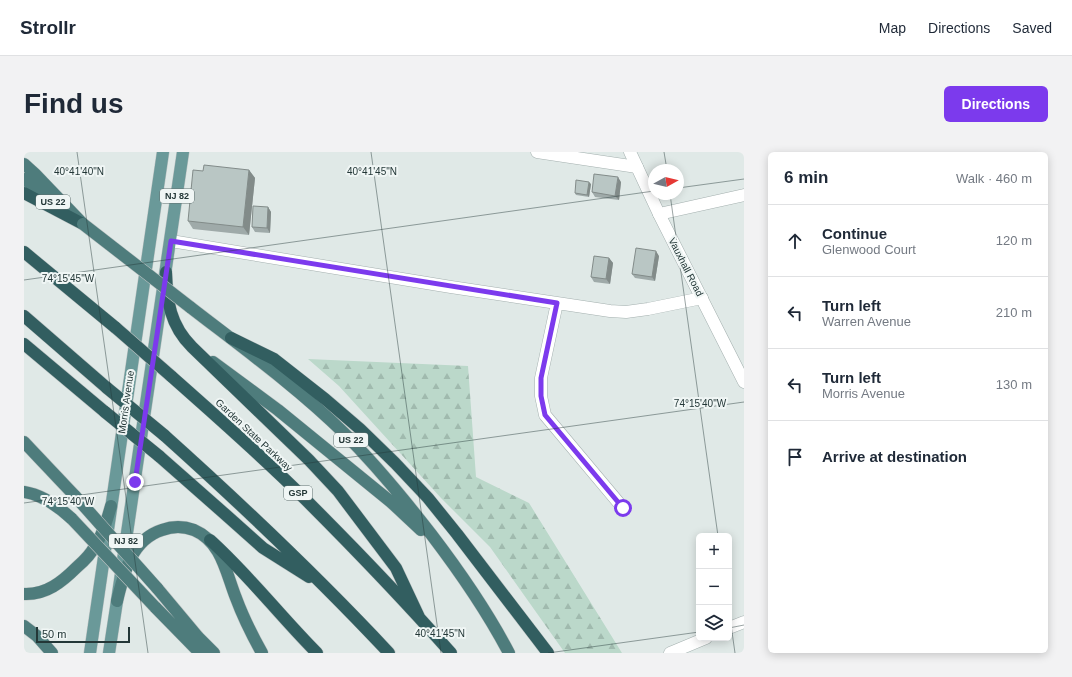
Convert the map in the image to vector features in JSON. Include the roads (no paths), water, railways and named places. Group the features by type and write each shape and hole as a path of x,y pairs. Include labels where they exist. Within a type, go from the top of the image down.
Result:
{"highway":[{"path":"24,164 83,224"},
{"name":"US 22","path":"24,179 274,371 343,432 398,492 451,561 490,618 509,653"},
{"path":"24,193 83,224"},
{"name":"Garden State Parkway","path":"24,252 116,328 171,376 304,498 419,617 451,653"},
{"path":"166,272 171,314 182,335 192,347 309,460 338,491 396,568 419,617"},
{"path":"24,316 164,435 271,533 327,588 389,653"},
{"path":"230,338 274,360 286,368 360,429 395,463 428,498 457,534 548,653"},
{"path":"24,344 159,456 264,548 327,588"},
{"path":"192,347 268,403 402,511 451,561"},
{"path":"24,442 214,653"},
{"path":"24,492 37,494 43,497 57,506 72,519 200,653"},
{"path":"24,594 37,593 58,584 90,555 100,537 111,506"},
{"path":"117,601 131,557 140,544 151,535 169,528 187,528 198,532 210,540 235,564 317,653"},
{"path":"210,540 221,559 239,606 262,653"},
{"path":"24,626 37,636 52,653"}],"main road":[{"name":"Morris Avenue","path":"90,653 162,152"},
{"name":"Morris Avenue","path":"109,653 183,152"}],"street":[{"path":"537,152 637,167"},
{"name":"Vauxhall Road","path":"630,152 659,214 702,298 740,364 744,382"},
{"path":"659,214 744,196"},
{"path":"171,241 610,311 626,312 648,309 702,298"},
{"path":"557,303 541,378 541,396 545,415 623,508"},
{"path":"732,627 744,622"},
{"path":"670,653 699,641"}]}
